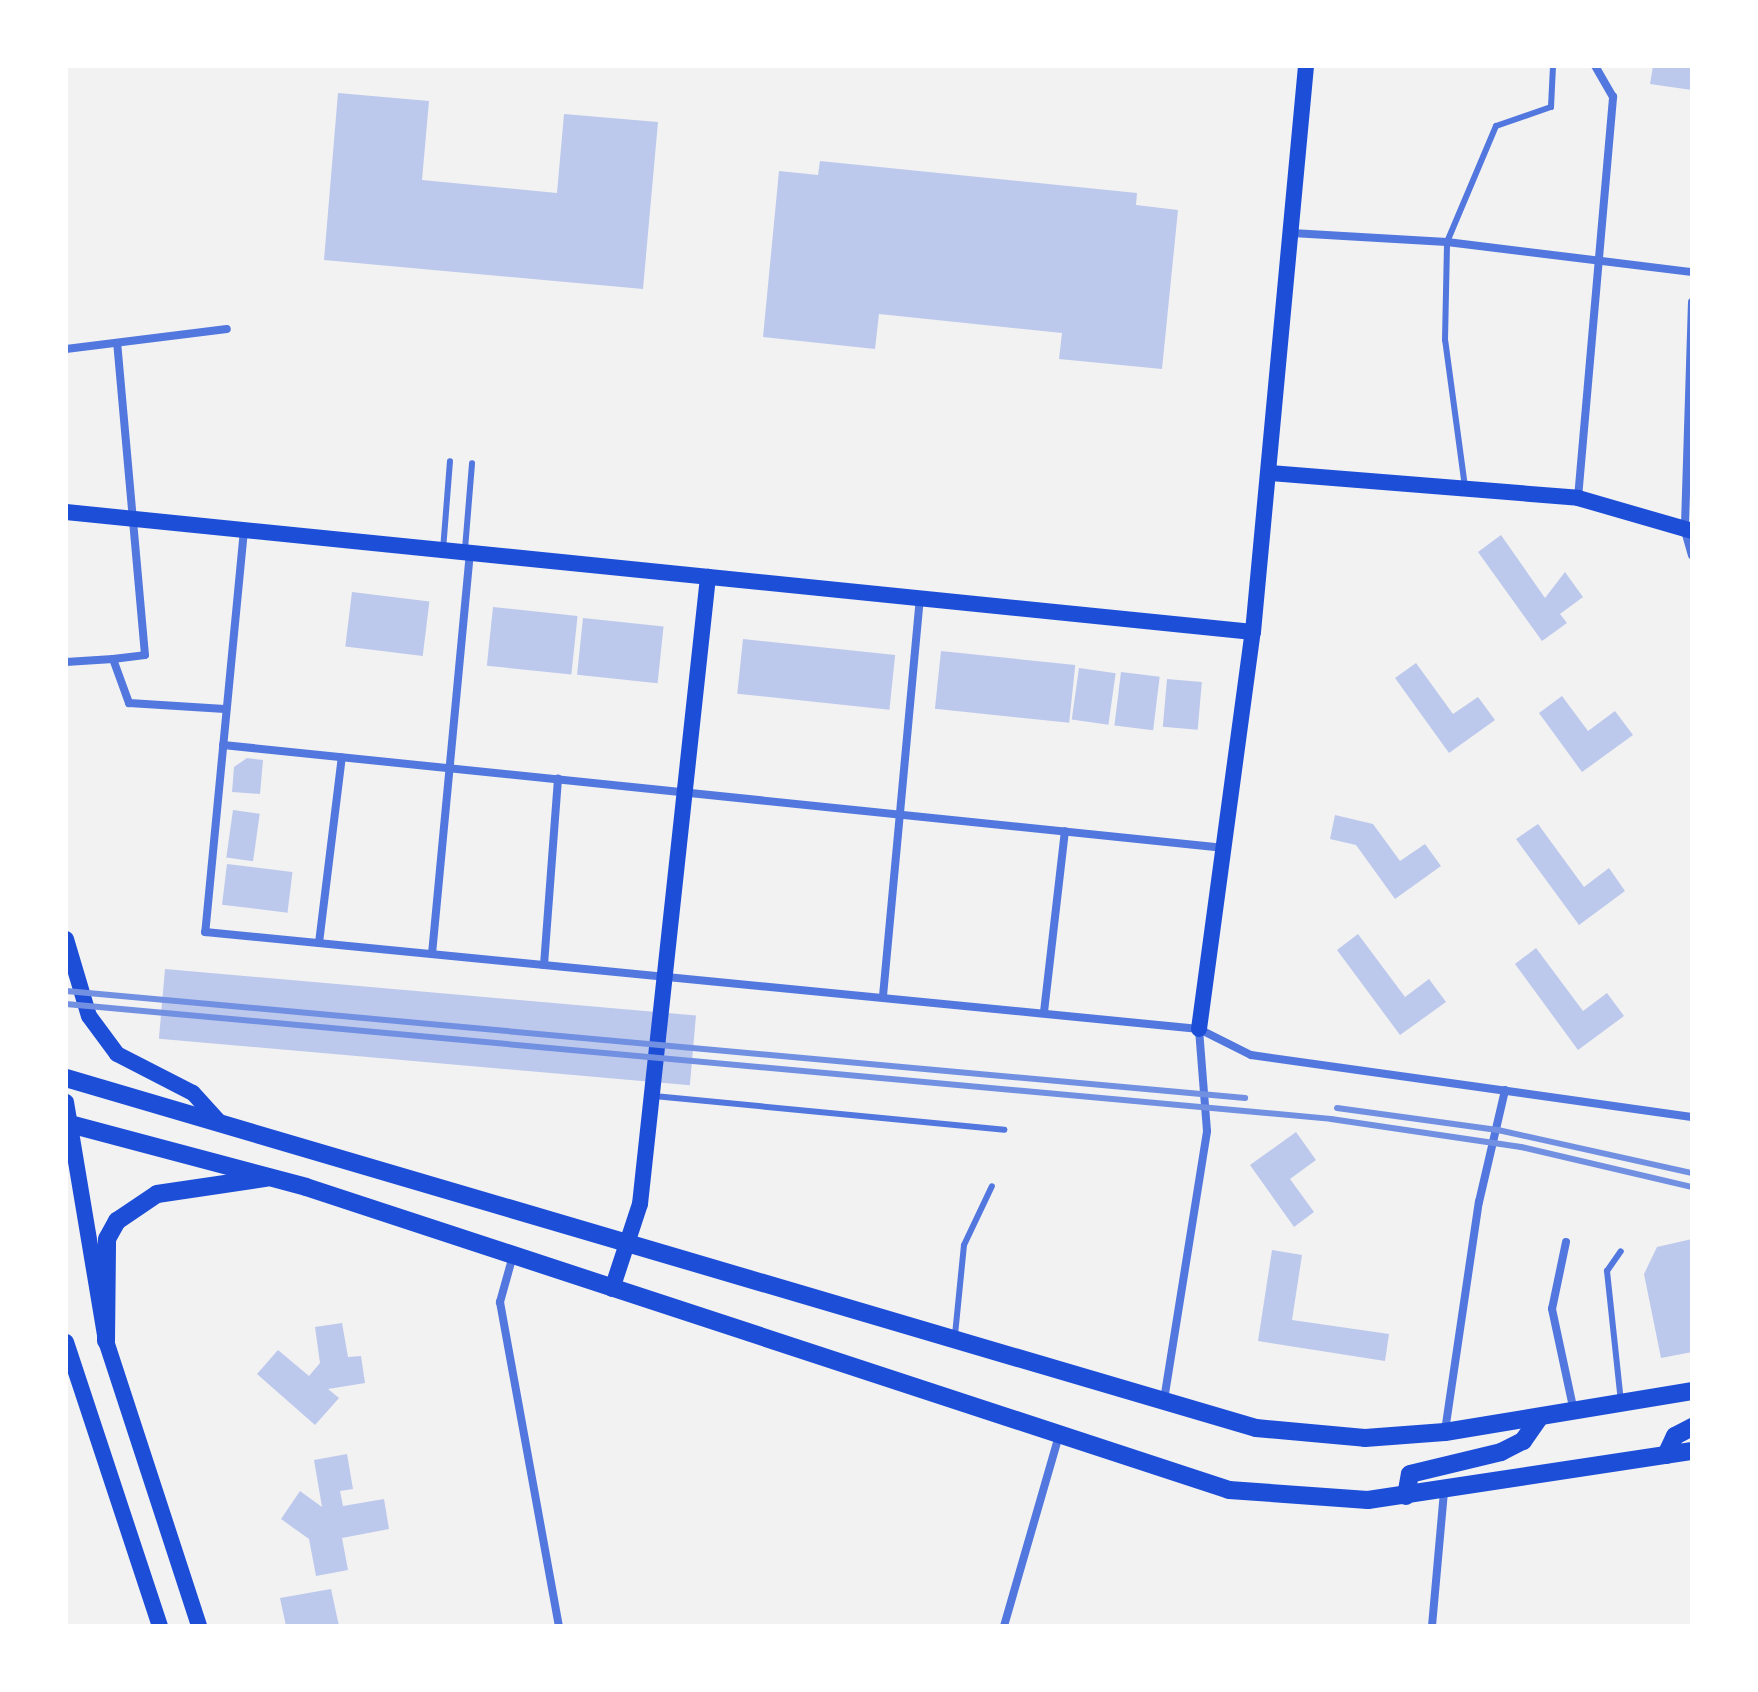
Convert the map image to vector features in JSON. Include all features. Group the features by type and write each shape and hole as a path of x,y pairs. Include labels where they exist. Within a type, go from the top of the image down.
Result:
{"main road":[{"path":"1199,1029 1226,849 1253,632 1306,66"},
{"path":"1270,473 1578,498 1688,531"},
{"path":"66,512 1253,632"},
{"path":"612,1289 629,1243 654,1096 669,976 708,577"},
{"path":"66,939 89,1016 117,1054 193,1093 220,1123"},
{"path":"66,1078 629,1243 1162,1405 1302,1436 1445,1432 1692,1391"},
{"path":"66,1102 106,1341 199,1626"},
{"path":"68,1123 272,1177 1058,1439 1271,1498 1406,1496 1444,1492 1692,1451"},
{"path":"106,1341 107,1239 117,1221 157,1194 272,1177"},
{"path":"66,1342 160,1626"},
{"path":"1406,1496 1410,1474 1501,1452 1523,1441 1539,1418"},
{"path":"1666,1455 1675,1436 1692,1427"}],"street":[{"path":"1578,498 1613,97 1595,66"},
{"path":"1292,233 1447,242 1597,264 1692,272"},
{"path":"1692,302 1688,531 1692,555"},
{"path":"66,349 227,329"},
{"path":"66,662 145,655 117,343"},
{"path":"244,530 205,932 1199,1029 1251,1055 1692,1117"},
{"path":"432,954 467,553"},
{"path":"883,996 903,814 920,598"},
{"path":"113,659 129,703 225,709"},
{"path":"223,745 1226,849"},
{"path":"319,943 342,757"},
{"path":"544,965 558,779"},
{"path":"1044,1012 1065,831"},
{"path":"1162,1405 1207,1131 1199,1029"},
{"path":"1445,1432 1479,1202 1505,1090"},
{"path":"1566,1242 1552,1309 1574,1413"},
{"path":"512,1259 500,1302 559,1626"},
{"path":"1004,1626 1058,1439"},
{"path":"1432,1626 1444,1492"}],"lane":[{"path":"1465,489 1445,340 1447,242 1496,126 1551,107 1553,66"},
{"path":"443,550 450,461"},
{"path":"467,553 472,463"},
{"path":"654,1096 1004,1130"},
{"path":"954,1343 964,1245 992,1186"},
{"path":"1621,1251 1607,1271 1621,1403"}],"building":[{"path":"1653,66 1692,66 1692,90 1650,84"},
{"path":"338,93 429,101 422,180 557,193 564,114 658,122 643,289 324,260"},
{"path":"820,161 1137,193 1136,205 1178,210 1162,369 1059,359 1062,333 879,314 875,349 763,337 779,171 818,175"},
{"path":"1501,535 1545,598 1565,572 1583,597 1560,614 1567,623 1542,641 1478,552"},
{"path":"352,592 429,602 423,656 345,647"},
{"path":"493,607 578,616 571,675 487,666"},
{"path":"583,618 664,626 658,683 577,675"},
{"path":"743,639 895,655 889,710 737,694"},
{"path":"941,651 1075,665 1069,723 935,709"},
{"path":"1416,663 1453,714 1478,697 1495,720 1449,753 1395,678"},
{"path":"1079,668 1116,673 1108,725 1072,719"},
{"path":"1121,672 1160,677 1153,730 1114,726"},
{"path":"1167,679 1202,682 1198,730 1163,727"},
{"path":"1562,696 1588,731 1615,711 1633,735 1582,772 1539,713"},
{"path":"247,758 263,760 260,794 232,792 234,767"},
{"path":"233,810 260,814 253,861 226,858"},
{"path":"1335,815 1373,824 1400,861 1425,844 1441,866 1395,899 1356,845 1330,839"},
{"path":"1538,824 1584,887 1609,868 1625,891 1579,925 1516,839"},
{"path":"227,864 293,872 288,913 222,905"},
{"path":"1358,934 1405,997 1429,979 1446,1002 1400,1035 1337,950"},
{"path":"1536,948 1583,1011 1607,993 1624,1016 1578,1050 1515,964"},
{"path":"165,969 696,1015 690,1085 159,1039"},
{"path":"1296,1132 1316,1160 1290,1179 1314,1212 1294,1227 1250,1165"},
{"path":"1692,1239 1692,1352 1661,1358 1644,1274 1657,1247"},
{"path":"1272,1250 1302,1255 1292,1320 1389,1334 1385,1361 1258,1341"},
{"path":"342,1323 348,1357 361,1356 365,1383 328,1389 339,1398 315,1425 257,1374 278,1350 309,1376 320,1363 315,1327"},
{"path":"347,1454 353,1489 340,1491 343,1506 384,1499 389,1529 342,1538 348,1570 316,1576 309,1539 281,1519 300,1491 322,1507 314,1460"},
{"path":"331,1589 339,1626 286,1626 280,1598"}],"railway":[{"path":"66,991 1245,1098"},
{"path":"66,1004 1331,1119 1521,1147 1692,1187"},
{"path":"1337,1108 1498,1130 1692,1173"}]}
